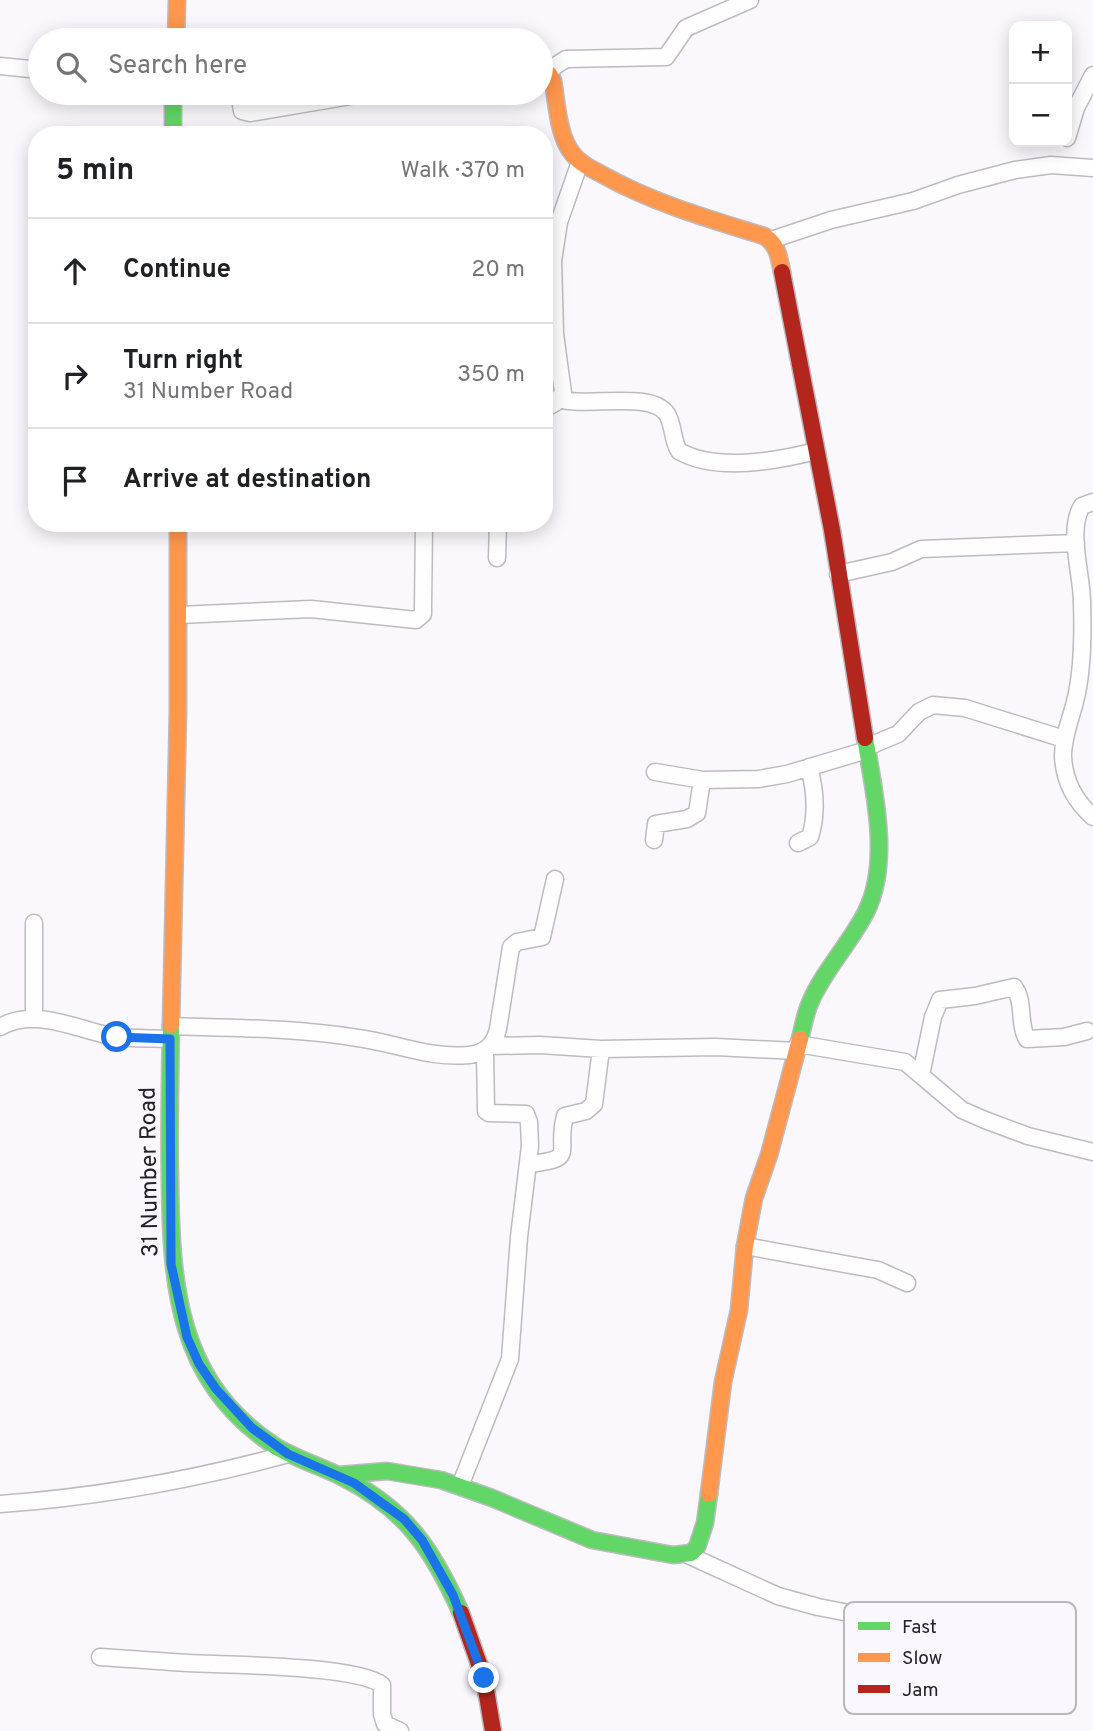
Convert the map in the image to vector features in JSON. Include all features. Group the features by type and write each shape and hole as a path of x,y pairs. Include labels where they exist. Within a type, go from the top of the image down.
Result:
{"street":[{"path":"176,28 177,0"},
{"path":"553,67 566,59 666,57 686,28 750,0"},
{"path":"0,66 28,69"},
{"path":"1072,121 1093,75"},
{"path":"553,81 564,137 571,152 580,162 628,189 686,212 750,230 771,240 780,258 828,509 878,822 877,882 859,926 810,1002 769,1155 754,1198 745,1247 739,1310 723,1382 705,1523 698,1545 688,1555"},
{"path":"173,105 173,126"},
{"path":"241,105 242,111 250,113 297,105"},
{"path":"1051,165 1062,147"},
{"path":"553,403 559,399 563,386 555,334 553,261 559,222 580,162"},
{"path":"771,240 831,220 913,201 1015,170 1051,165 1093,168"},
{"path":"559,399 566,402 607,401 654,405 667,415 679,451 709,461 756,462 816,451"},
{"path":"1093,502 1085,504 1079,510 1076,543 1082,598 1082,649 1077,695 1064,739 1063,757 1071,790 1093,817"},
{"name":"31 Number Road","path":"177,532 179,615 170,1033 171,1264 187,1337 199,1364 216,1389 252,1428 288,1454 354,1483 404,1519 422,1540 453,1595 469,1636 484,1678 492,1731"},
{"path":"179,615 264,613 298,609 416,620 423,614 424,532"},
{"path":"496,558 497,532"},
{"path":"838,574 892,562 920,549 1076,543"},
{"path":"655,772 702,780 774,777 867,749 898,734 919,712 933,705 965,708 1064,739"},
{"path":"798,843 810,837 811,833 814,796 809,766"},
{"path":"654,840 656,824 692,817 697,813 702,780"},
{"path":"460,1486 509,1359 530,1133 526,1114 486,1111 488,1048 498,1029 511,947 517,942 542,937 555,879"},
{"path":"34,923 34,1020"},
{"path":"920,1075 933,1017 940,1000 975,996 1014,987 1017,990 1027,1039 1059,1038 1087,1031"},
{"path":"0,1027 16,1021 34,1020 68,1023 117,1037 170,1033 321,1033 361,1038 426,1054 470,1055 488,1048 540,1045 601,1049 797,1047 897,1059 905,1062 962,1110 1028,1136 1093,1152"},
{"path":"528,1164 559,1159 565,1116 586,1111 594,1104 601,1049"},
{"path":"745,1247 878,1270 907,1283"},
{"path":"0,1504 68,1499 144,1488 288,1454"},
{"path":"339,1475 386,1471 417,1475 460,1486 593,1539 657,1552 688,1555 778,1596 844,1612"},
{"path":"100,1657 315,1670 371,1679 382,1685 382,1714 385,1724 400,1731"}],"traffic: fast":[{"path":"173,105 173,126"},
{"path":"800,1039 815,992 860,923 874,892 878,871 878,826 865,738"},
{"path":"171,1025 170,1160 173,1256 186,1328 199,1362 217,1392 242,1421 291,1455 364,1489 400,1517 428,1551 461,1613"},
{"path":"339,1475 387,1471 441,1480 492,1498 592,1540 673,1555 691,1553 697,1547 705,1523 709,1494"}],"traffic: slow":[{"path":"176,28 177,0"},
{"path":"553,81 564,137 567,146 579,160 622,185 661,202 764,236 775,247 782,272"},
{"path":"171,1025 178,710 178,532"},
{"path":"709,1494 723,1382 739,1310 745,1246 754,1198 769,1155 800,1039"}],"traffic: jam":[{"path":"782,272 832,530 865,738"},
{"path":"461,1613 484,1678 493,1731"}],"route":[{"path":"117,1037 170,1039 171,1264 187,1337 199,1364 216,1389 252,1428 288,1454 354,1483 404,1519 422,1540 453,1595 484,1678"}]}
